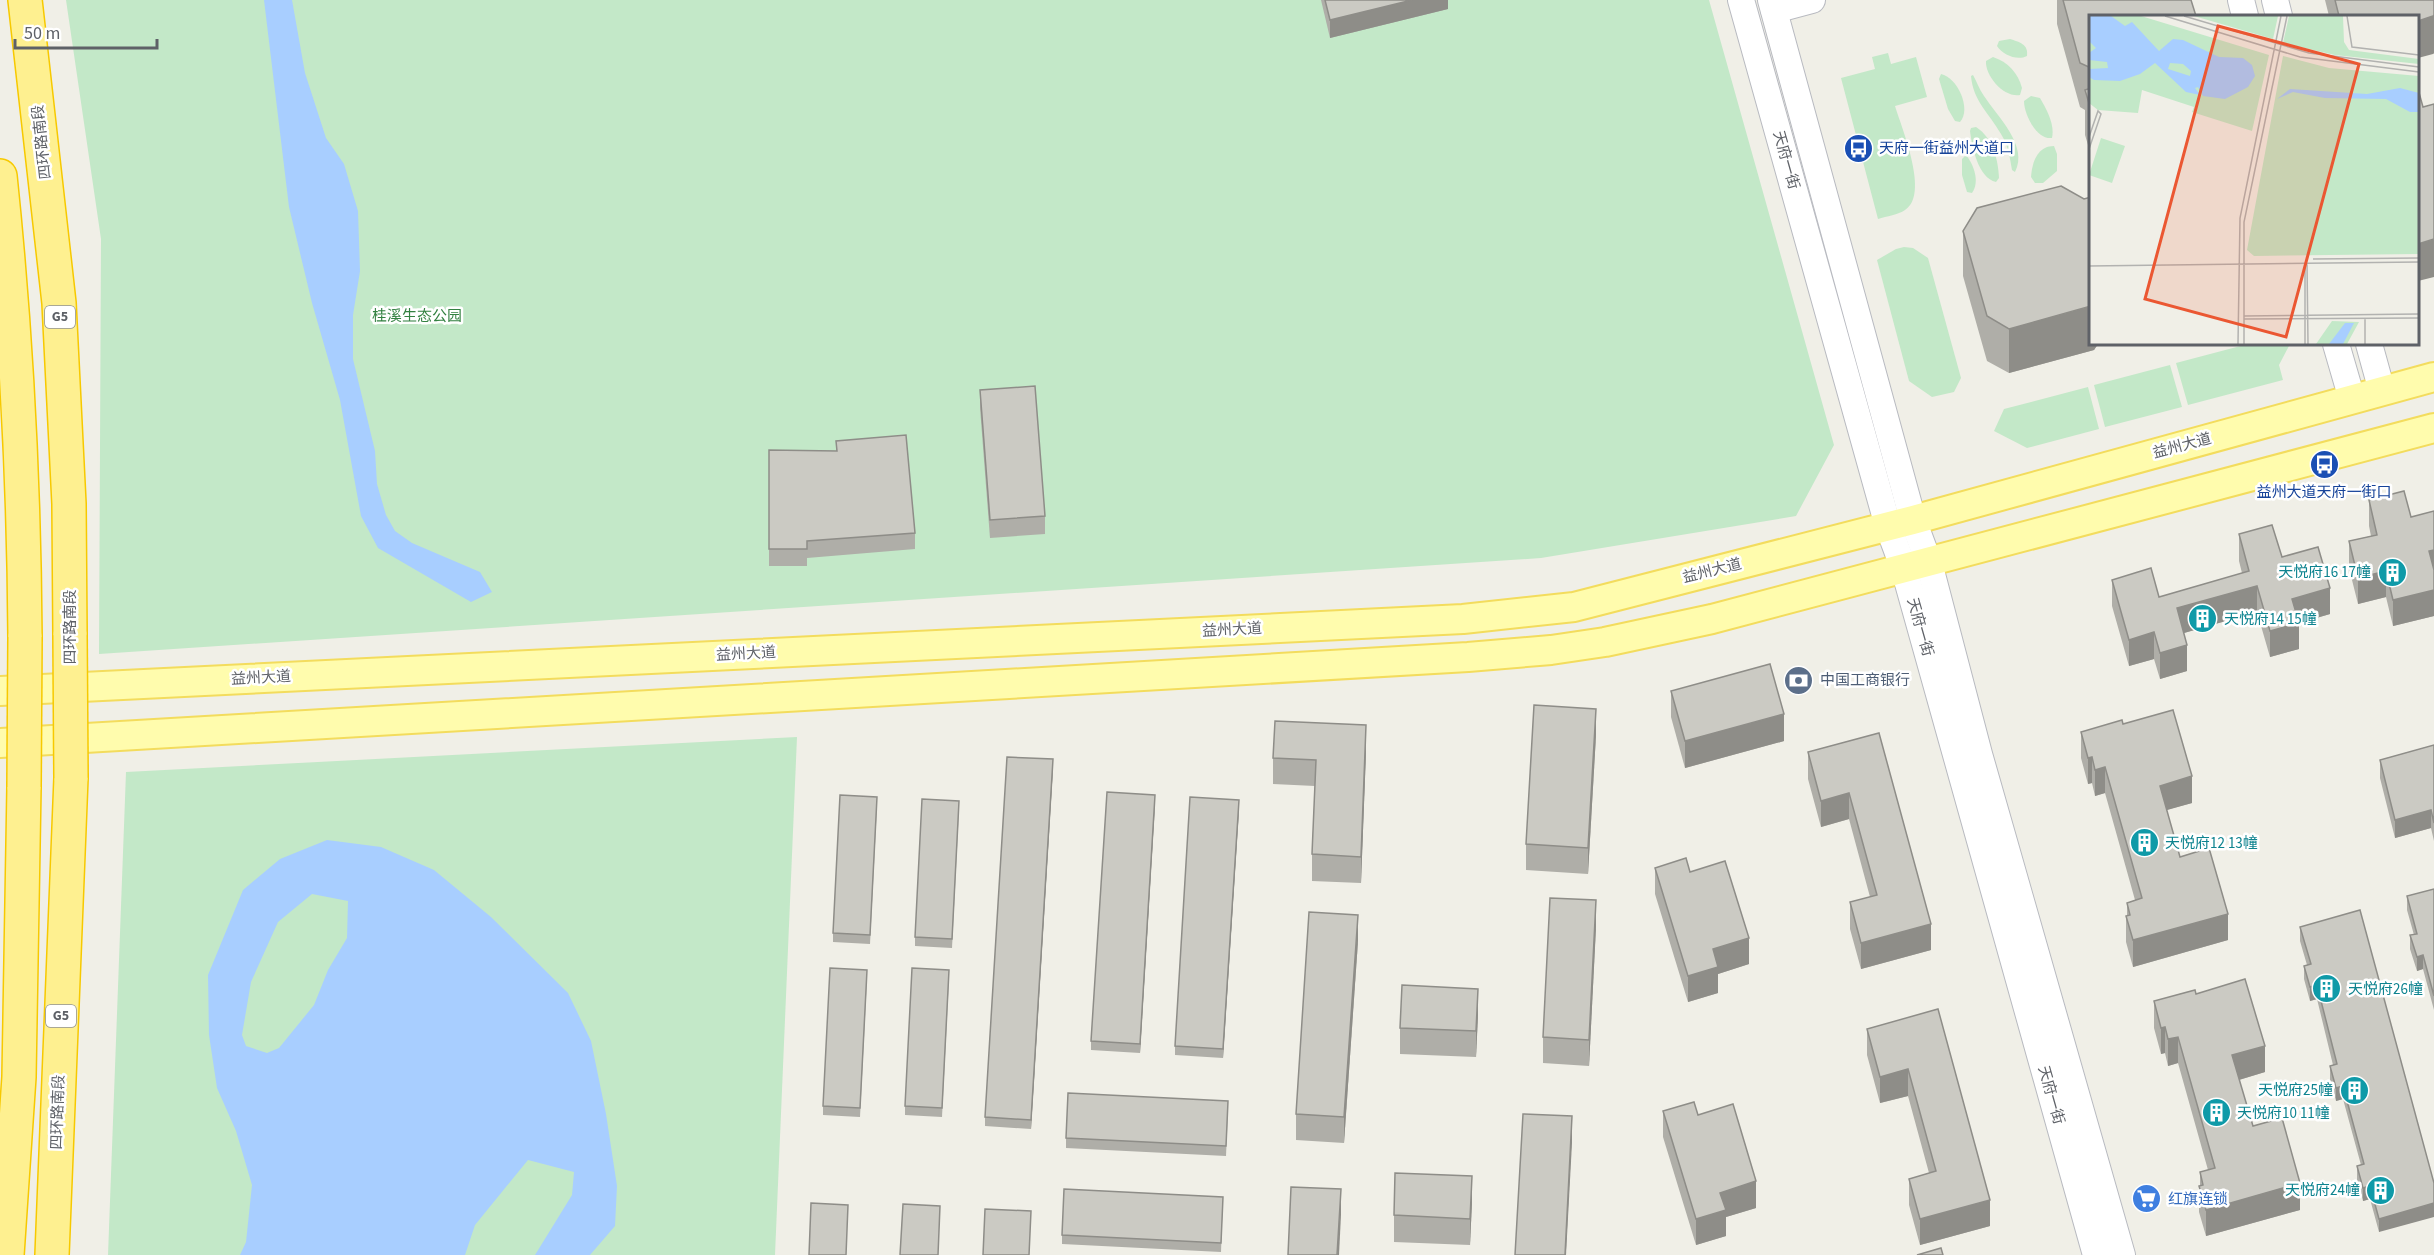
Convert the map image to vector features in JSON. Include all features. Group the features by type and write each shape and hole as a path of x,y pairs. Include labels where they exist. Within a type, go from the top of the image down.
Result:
{"highway":[{"name":"四环路南段","path":"25,0 59,303 69,504 71,778 52,1255"},
{"path":"0,176 13,308 25,536 19,1077 7,1255"}],"main road":[{"name":"天府一街","path":"1741,0 1901,523 1982,765 2122,1255"},
{"path":"1773,5 1812,0"},
{"path":"2241,0 2245,15"},
{"path":"2275,0 2279,15"},
{"name":"天府一街","path":"1773,5 1901,523"},
{"path":"2336,345 2352,399"},
{"path":"2369,345 2382,391"},
{"name":"益州大道","path":"0,691 1463,619 1574,607 1901,523 2434,376"},
{"path":"0,743 1468,657 1551,650 1605,642 1712,619 2434,428"},
{"name":"天府一街","path":"1917,566 2096,1255"}],"green space":[{"name":"桂溪生态公园","path":"66,0 1709,0 1834,445 1796,516 1541,558 99,654 101,239"},
{"path":"2010,39 2025,46 2027,56 2019,58 2010,56 1997,46 1999,41"},
{"path":"1888,53 1891,64 1916,57 1927,97 1895,106 1912,161 1915,191 1912,202 1905,210 1878,219 1841,78 1875,69 1872,57"},
{"path":"1993,57 2008,65 2015,73 2022,88 2020,95 2002,90 1992,79 1986,61"},
{"path":"1941,74 1952,81 1961,94 1964,109 1960,122 1955,121 1948,109 1939,79"},
{"path":"1973,75 1982,93 2015,142 2018,162 2015,172 2012,170 2003,138 1975,93 1971,76"},
{"path":"2031,96 2040,98 2045,107 2051,123 2052,138 2041,135 2032,126 2024,101"},
{"path":"1976,127 1987,137 1993,150 1999,178 1996,182 1985,175 1977,161 1970,131 1971,128"},
{"path":"2054,146 2057,154 2057,171 2043,183 2035,183 2031,177 2036,156 2043,149"},
{"path":"1966,155 1975,174 1976,184 1972,193 1967,192 1962,175 1962,159"},
{"path":"1904,247 1913,248 1928,258 1961,378 1954,392 1932,397 1909,381 1877,260"},
{"path":"2244,345 2289,345 2279,365 2283,380 2188,405 2176,363"},
{"path":"2170,365 2182,407 2105,427 2094,385"},
{"path":"2088,387 2099,429 2027,448 1994,431 2004,409"},
{"path":"797,737 775,1255 108,1255 126,772"}],"water":[{"path":"264,0 292,0 305,73 326,138 344,164 358,211 360,271 353,315 353,359 375,451 377,484 386,515 395,531 412,543 480,572 492,592 471,602 378,548 361,516 340,400 312,303 289,207"},
{"path":"327,840 381,847 434,870 491,917 568,993 591,1041 606,1114 617,1186 615,1226 590,1255 535,1255 572,1195 574,1172 528,1160 475,1225 465,1255 240,1255 246,1242 252,1185 236,1131 217,1088 209,1035 208,975 243,890 280,859","holes":["312,894 348,901 347,938 328,970 314,1005 279,1048 267,1053 246,1046 242,1035 251,982 278,922"]}],"building":[{"path":"1325,0 1412,0 1330,20"},
{"path":"2063,0 2191,0 2196,15 2089,15 2089,67 2080,63"},
{"path":"2335,0 2434,0 2434,15 2419,21 2419,15 2339,15"},
{"path":"2089,89 2089,103 2085,90"},
{"path":"2419,93 2423,107 2434,104 2434,239 2419,244"},
{"path":"2061,186 2084,199 2089,198 2089,307 2009,329 1987,316 1963,231 1977,208"},
{"path":"1035,386 1045,516 990,520 980,390"},
{"path":"906,435 915,533 807,541 807,549 769,549 769,450 837,451 836,441"},
{"name":"天悦府16 17幢","path":"2404,491 2411,517 2434,511 2434,550 2429,551 2434,570 2434,590 2393,600 2386,571 2358,578 2349,541 2377,535 2369,500"},
{"path":"2272,525 2282,557 2318,547 2330,588 2292,599 2299,623 2270,631 2257,586 2177,608 2187,645 2160,653 2154,632 2129,640 2112,580 2151,568 2159,597 2249,571 2239,534"},
{"path":"1770,664 1784,714 1685,741 1671,691"},
{"path":"1534,705 1596,709 1588,848 1526,844"},
{"name":"天悦府12 13幢","path":"2173,710 2192,776 2160,786 2180,857 2209,848 2228,914 2133,940 2126,916 2130,915 2127,903 2142,898 2105,767 2095,770 2092,757 2088,758 2081,732 2122,720 2123,724"},
{"path":"1275,721 1366,725 1361,857 1312,854 1316,760 1273,758"},
{"path":"1879,733 1931,924 1861,943 1850,902 1877,895 1849,793 1821,801 1808,752"},
{"path":"2434,745 2434,823 2431,810 2395,820 2380,760"},
{"path":"1007,757 1053,759 1031,1120 985,1117"},
{"path":"1107,792 1155,795 1140,1044 1091,1041"},
{"path":"840,795 877,797 870,935 833,933"},
{"path":"1190,797 1239,800 1223,1049 1175,1046"},
{"path":"922,799 959,801 952,939 915,937"},
{"path":"1686,858 1690,872 1725,861 1749,938 1713,949 1718,967 1688,976 1655,868"},
{"path":"2434,889 2434,996 2423,955 2417,957 2410,935 2417,934 2407,896"},
{"path":"1550,898 1596,900 1589,1040 1543,1037"},
{"path":"2360,910 2434,1183 2434,1203 2379,1219 2370,1186 2363,1188 2357,1166 2364,1164 2343,1086 2336,1088 2330,1066 2337,1064 2317,985 2310,987 2304,966 2311,964 2300,927"},
{"path":"1309,912 1358,915 1344,1117 1296,1114"},
{"path":"830,968 867,970 860,1108 823,1106"},
{"path":"912,968 949,970 942,1108 905,1106"},
{"name":"天悦府10 11幢","path":"2245,979 2265,1046 2232,1055 2253,1126 2282,1118 2300,1183 2206,1210 2199,1186 2203,1185 2200,1172 2215,1168 2178,1037 2168,1039 2165,1027 2161,1028 2154,1001 2195,990 2196,994"},
{"path":"1402,985 1478,989 1476,1031 1400,1028"},
{"path":"1938,1009 1990,1200 1920,1219 1909,1179 1936,1171 1908,1069 1880,1077 1867,1029"},
{"path":"1068,1093 1228,1101 1226,1146 1066,1138"},
{"path":"1694,1102 1698,1115 1733,1104 1756,1181 1720,1193 1726,1210 1696,1219 1663,1111"},
{"path":"1523,1114 1572,1116 1565,1255 1515,1255"},
{"path":"1395,1173 1472,1176 1470,1219 1394,1215"},
{"path":"1291,1187 1341,1189 1337,1255 1288,1255"},
{"path":"1064,1189 1223,1197 1221,1243 1062,1235"},
{"path":"811,1203 848,1205 846,1255 809,1255"},
{"path":"903,1204 940,1206 938,1255 900,1255"},
{"path":"985,1209 1031,1211 1029,1255 983,1255"},
{"path":"1941,1248 1943,1255 1917,1255"}],"place":[{"name":"天府一街益州大道口","path":"1858,148"},
{"name":"益州大道天府一街口","path":"2324,465"},
{"name":"天悦府16 17幢","path":"2392,572"},
{"name":"天悦府14 15幢","path":"2203,619"},
{"name":"中国工商银行","path":"1799,680"},
{"name":"天悦府12 13幢","path":"2144,843"},
{"name":"天悦府26幢","path":"2327,989"},
{"name":"天悦府25幢","path":"2354,1090"},
{"name":"天悦府10 11幢","path":"2216,1113"},
{"name":"天悦府24幢","path":"2381,1190"},
{"name":"红旗连锁","path":"2147,1199"}]}
